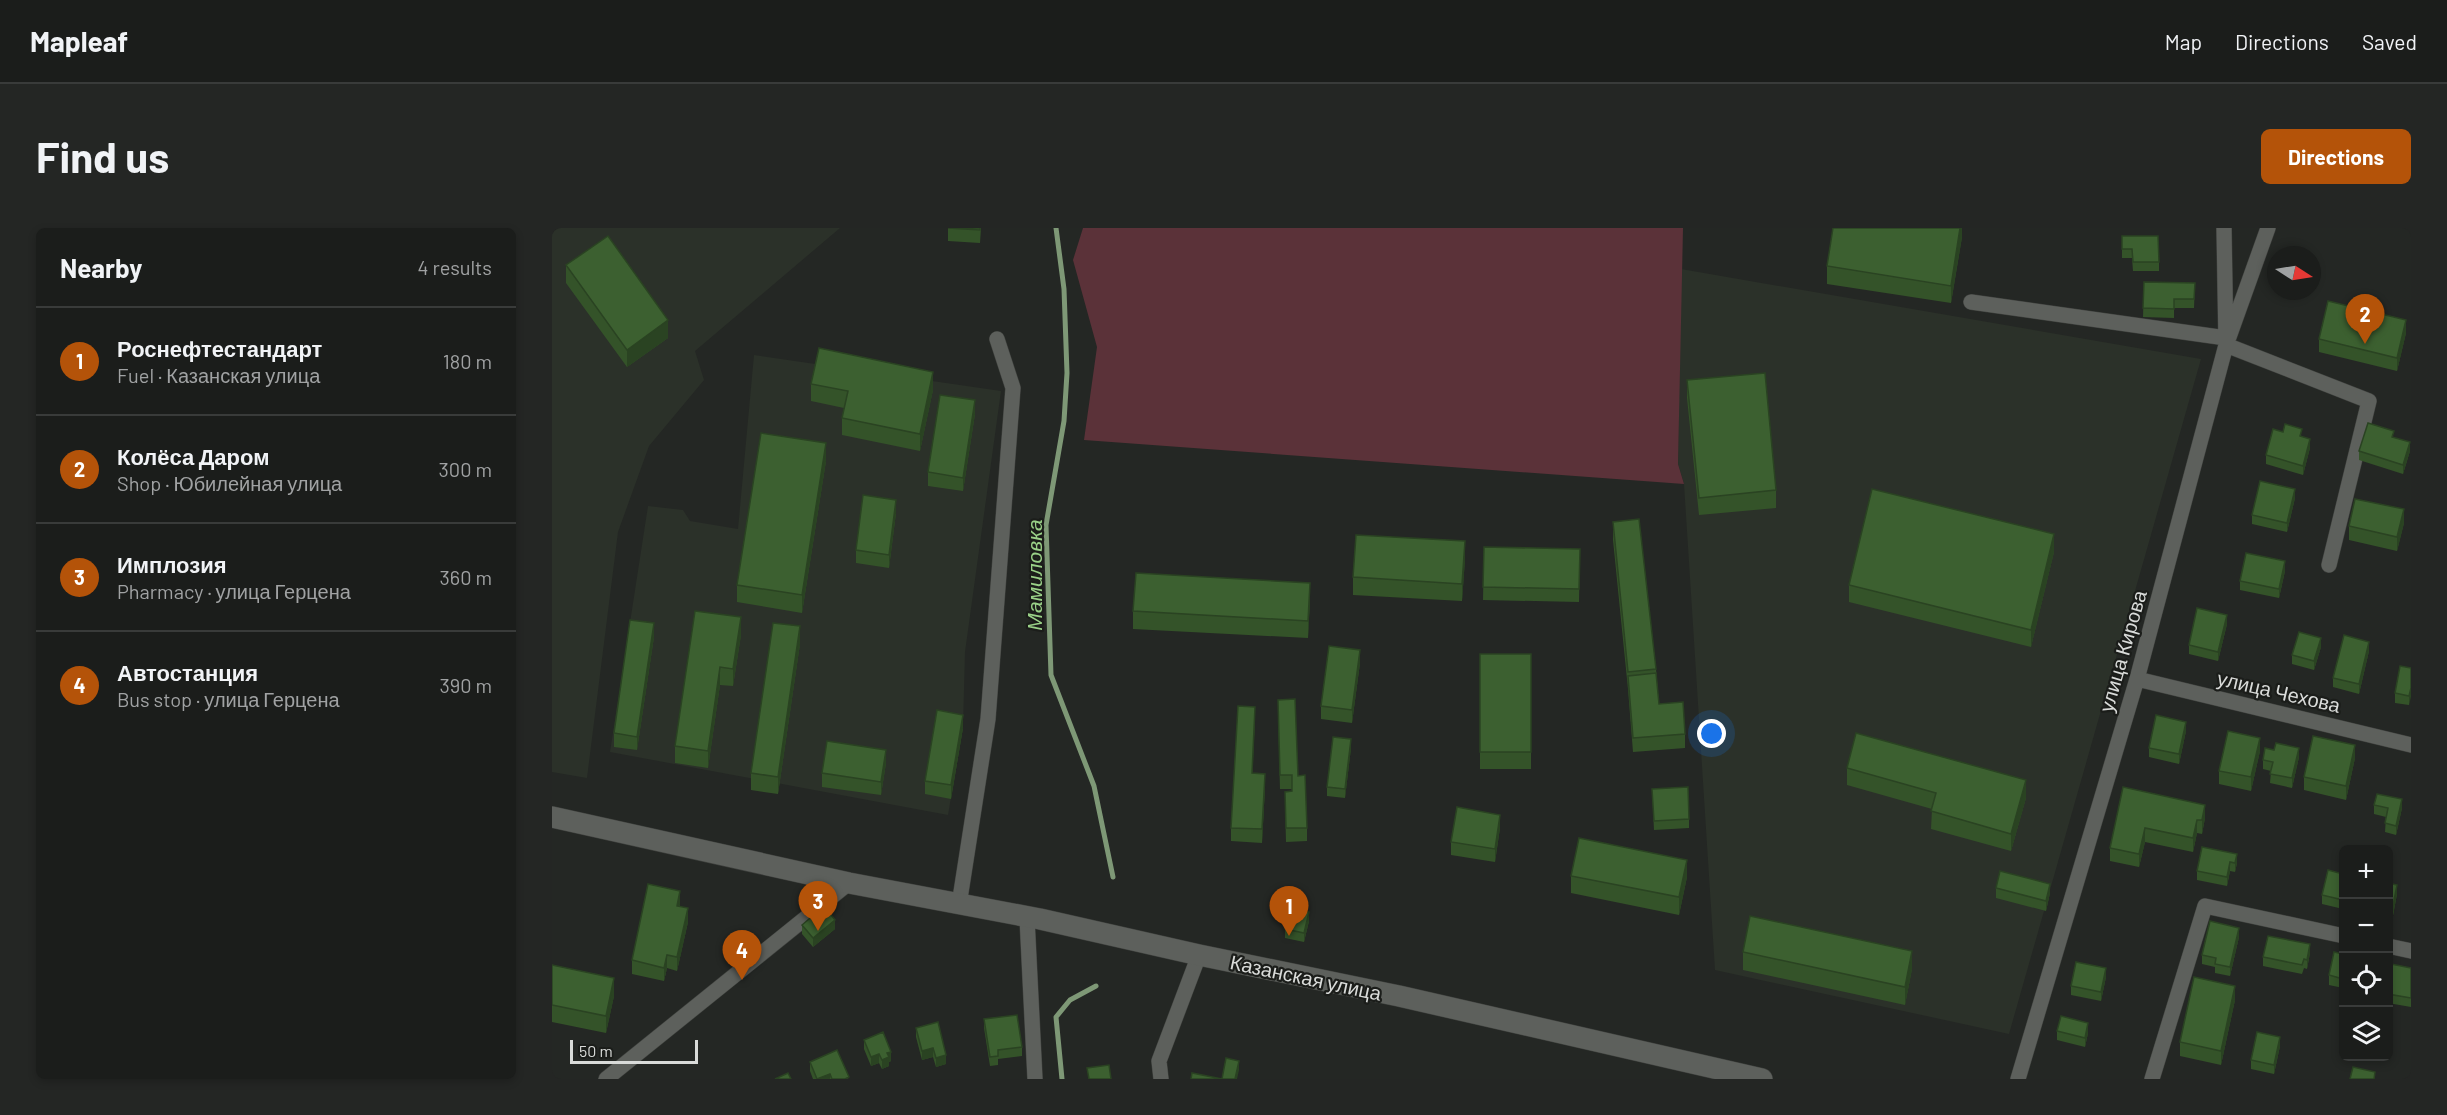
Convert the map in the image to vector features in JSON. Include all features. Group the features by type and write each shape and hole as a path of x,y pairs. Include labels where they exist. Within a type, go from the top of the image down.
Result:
{"street":[{"name":"улица Кирова","path":"2018,1079 2137,679 2226,341 2224,228"},
{"path":"2226,341 2268,228"},
{"path":"1971,302 2226,341 2369,401 2329,565"},
{"path":"959,905 988,719 1013,388 997,339"},
{"name":"улица Чехова","path":"2137,679 2411,745"},
{"name":"Казанская улица","path":"552,817 849,883 1399,996 1762,1079"},
{"path":"606,1079 849,883"},
{"path":"2152,1079 2205,906 2339,935"},
{"path":"1027,918 1035,1079"},
{"path":"2393,947 2411,951"},
{"path":"1161,1079 1160,1061 1199,955"}],"shaded area":[{"path":"552,228 840,228 695,351 704,380 649,446 618,532 587,778 552,772"},
{"path":"1083,228 1683,228 1678,464 1684,484 1084,440 1097,347 1073,260"},
{"path":"1681,269 2201,359 2009,1034 1715,970 1684,484 1678,464"},
{"path":"754,355 1001,391 965,652 963,727 948,815 610,752 648,506 683,510 690,521 738,529"}],"building":[{"path":"948,228 980,228 980,230"},
{"path":"1833,228 1960,228 1951,286 1827,266"},
{"path":"608,236 668,320 627,350 566,265"},
{"path":"2122,236 2158,236 2159,262 2133,262 2132,249 2122,249"},
{"path":"2144,282 2195,283 2194,299 2174,299 2174,309 2143,308"},
{"path":"2328,301 2406,320 2397,358 2319,339"},
{"path":"819,348 933,372 920,434 842,418 848,391 811,384"},
{"path":"1765,373 1776,490 1699,498 1687,380"},
{"path":"940,395 975,400 963,478 928,472"},
{"path":"2368,423 2394,431 2392,437 2410,442 2403,465 2359,451"},
{"path":"2285,424 2302,429 2300,436 2310,439 2303,466 2266,455 2273,429 2283,432"},
{"path":"761,433 826,443 802,595 737,585"},
{"path":"2260,481 2295,489 2287,523 2252,515"},
{"path":"1872,489 2054,534 2031,630 1849,585"},
{"path":"863,495 896,500 889,555 856,550"},
{"path":"2355,499 2404,509 2397,537 2349,526"},
{"path":"1639,519 1656,669 1628,672 1613,522"},
{"path":"1356,535 1465,541 1462,584 1353,577"},
{"path":"1484,547 1580,549 1579,589 1483,587"},
{"path":"2246,553 2285,561 2279,589 2240,581"},
{"path":"1136,573 1310,583 1308,621 1133,611"},
{"path":"2197,608 2227,615 2218,652 2189,645"},
{"path":"695,611 741,617 733,669 720,667 708,751 675,746"},
{"path":"630,620 654,623 637,737 614,733"},
{"path":"773,623 800,626 778,777 751,773"},
{"path":"2299,632 2321,638 2314,661 2292,655"},
{"path":"2344,635 2369,642 2359,684 2333,678"},
{"path":"1329,646 1360,650 1352,710 1321,706"},
{"path":"1480,654 1531,654 1531,752 1480,752"},
{"path":"2400,666 2411,668 2409,696 2395,693"},
{"path":"1656,673 1659,704 1683,702 1685,734 1633,738 1628,676"},
{"path":"1295,699 1298,776 1305,775 1307,828 1286,828 1285,792 1292,791 1292,775 1280,775 1278,700"},
{"path":"1238,706 1255,707 1252,773 1265,774 1262,829 1231,828"},
{"path":"937,710 963,715 951,785 925,781"},
{"path":"2156,715 2186,722 2179,754 2149,748"},
{"path":"2228,731 2260,738 2251,777 2219,771"},
{"path":"1856,733 2026,780 2011,834 1931,811 1936,793 1847,768"},
{"path":"2313,736 2355,745 2346,786 2304,777"},
{"path":"1333,737 1351,739 1345,789 1327,787"},
{"path":"827,741 886,750 881,782 822,773"},
{"path":"2276,743 2299,748 2292,778 2270,774 2273,762 2263,760 2265,748 2274,750"},
{"path":"1688,787 1689,819 1654,821 1652,789"},
{"path":"2123,787 2205,805 2202,820 2197,820 2193,838 2145,828 2139,854 2110,848"},
{"path":"2377,794 2402,799 2396,826 2385,823 2388,808 2374,805"},
{"path":"1457,807 1500,815 1495,849 1451,842"},
{"path":"1579,838 1687,860 1679,897 1571,876"},
{"path":"2202,847 2237,854 2235,863 2230,862 2227,877 2197,871"},
{"path":"2328,870 2339,873 2339,899 2322,895"},
{"path":"2000,871 2050,884 2046,901 1996,888"},
{"path":"648,884 680,891 677,906 688,908 677,957 667,955 664,968 632,960"},
{"path":"2393,884 2397,885 2393,906"},
{"path":"824,906 835,920 813,938 802,925"},
{"path":"1290,908 1309,912 1304,933 1285,929"},
{"path":"1750,916 1912,951 1905,987 1743,952"},
{"path":"2210,921 2239,928 2230,967 2215,964 2216,958 2202,955"},
{"path":"2268,936 2310,944 2307,960 2304,959 2302,965 2263,957"},
{"path":"2334,952 2339,953 2339,978 2329,975"},
{"path":"2076,962 2106,968 2101,992 2071,986"},
{"path":"2393,964 2411,968 2411,998 2393,995"},
{"path":"552,965 614,978 606,1016 552,1005"},
{"path":"2194,977 2235,986 2221,1051 2180,1042"},
{"path":"1017,1015 1022,1047 998,1050 998,1056 990,1057 984,1019"},
{"path":"2061,1016 2088,1023 2085,1038 2057,1031"},
{"path":"938,1022 946,1055 936,1058 933,1048 922,1051 916,1028"},
{"path":"883,1032 891,1052 887,1053 889,1057 882,1060 879,1054 871,1057 864,1040"},
{"path":"2257,1032 2280,1037 2274,1065 2251,1060"},
{"path":"837,1050 849,1077 832,1079 830,1074 817,1079 810,1062"},
{"path":"1226,1058 1239,1061 1235,1079 1222,1079"},
{"path":"1109,1065 1111,1079 1089,1079 1087,1068"},
{"path":"2353,1067 2375,1072 2374,1079 2350,1079"},
{"path":"788,1073 791,1079 775,1079"},
{"path":"1192,1073 1222,1079 1191,1079"}],"waterway":[{"name":"Мамиловка","path":"1056,228 1064,289 1067,373 1064,421 1046,525 1051,675 1094,786 1113,877"},
{"path":"1062,1079 1056,1017 1070,1000 1096,986"}],"place":[{"name":"Колёса Даром","path":"2365,344"},
{"name":"Имплозия","path":"818,931"},
{"name":"Роснефтестандарт","path":"1289,936"},
{"name":"Автостанция","path":"742,980"}]}
